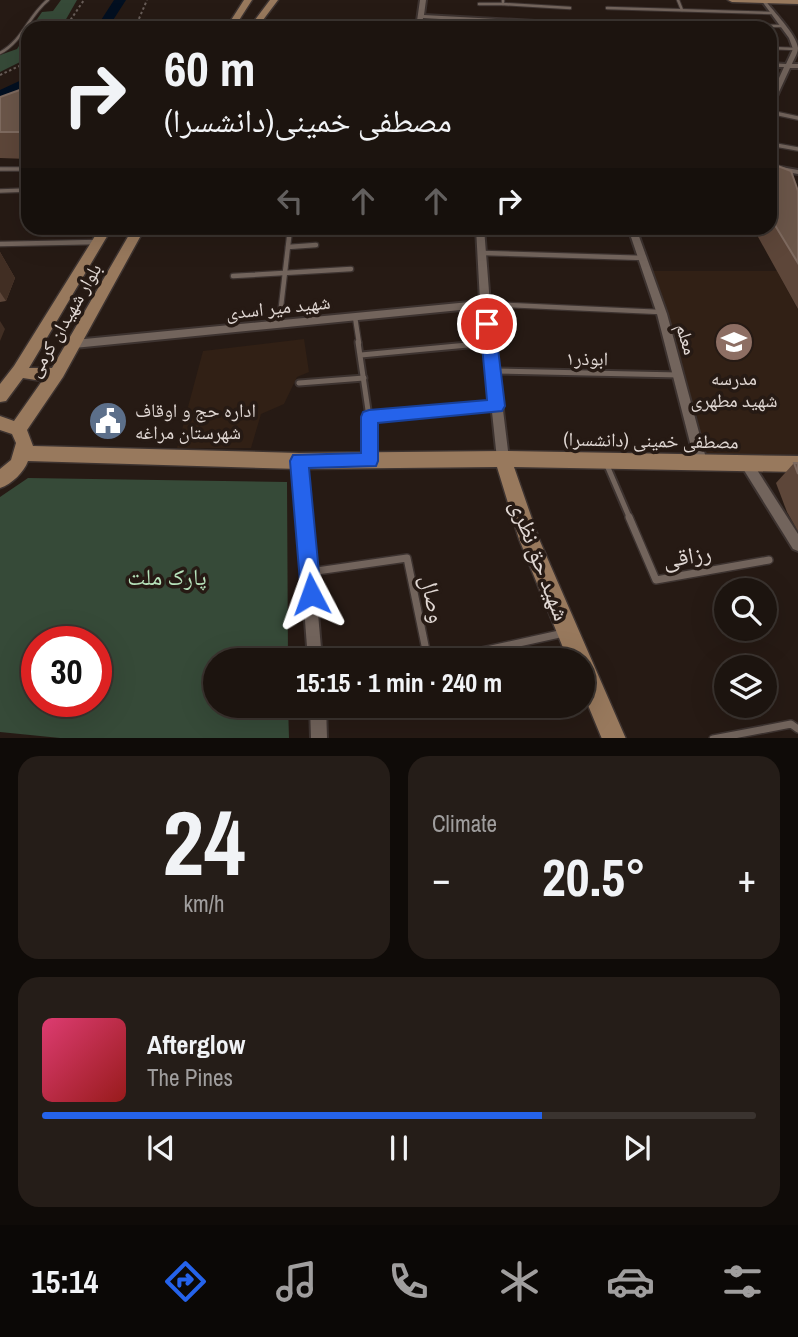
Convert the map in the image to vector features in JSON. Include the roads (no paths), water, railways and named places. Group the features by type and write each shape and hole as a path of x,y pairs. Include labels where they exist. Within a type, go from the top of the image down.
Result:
{"main road":[{"path":"234,21 248,0"},
{"path":"257,21 274,0"},
{"path":"732,0 798,2"},
{"path":"237,16 260,16"},
{"name":"بلوار شهیدان کرمی","path":"0,396 20,370 102,235"},
{"name":"بلوار شهیدان کرمی","path":"18,429 57,373 135,235"},
{"path":"20,370 30,376 42,377 57,373"},
{"path":"0,423 18,429 25,443 24,453 18,464 0,480"},
{"name":"مصطفی خمینی (دانشسرا)","path":"24,453 299,461 503,458 798,464"},
{"name":"شهید حق نظری","path":"503,458 529,539 574,648"},
{"path":"595,694 614,738"}],"street":[{"path":"420,21 424,0"},
{"path":"763,1 781,26 795,38 796,49 777,82"},
{"path":"421,16 494,21"},
{"path":"781,26 790,26"},
{"path":"777,65 798,66"},
{"path":"777,168 798,172"},
{"path":"481,235 485,304 503,458"},
{"name":"معلم","path":"635,235 645,258 701,462"},
{"name":"شهید میر اسدی","path":"74,344 485,304"},
{"path":"299,461 314,648"},
{"path":"746,463 798,544"},
{"path":"318,718 319,738"}],"lane":[{"path":"30,21 41,4 48,0"},
{"path":"677,0 682,10"},
{"path":"479,4 503,2 570,8"},
{"path":"607,8 771,13"},
{"path":"777,26 781,26"},
{"path":"0,53 16,44 21,36"},
{"path":"777,48 796,49"},
{"path":"777,114 798,118"},
{"path":"777,145 798,149"},
{"path":"0,169 21,169"},
{"path":"0,191 21,190"},
{"path":"279,324 289,235"},
{"path":"0,244 97,242"},
{"path":"288,247 316,245"},
{"path":"483,253 645,258"},
{"path":"233,276 351,269"},
{"path":"485,304 660,312"},
{"path":"355,317 369,417 369,461"},
{"path":"361,355 489,343"},
{"name":"ابوذر۱","path":"493,371 679,375"},
{"path":"299,383 364,378"},
{"path":"369,417 496,406"},
{"name":"رزاقی","path":"605,460 656,580 769,560"},
{"name":"وصال","path":"310,572 407,558 426,648"},
{"path":"497,648 567,633"},
{"path":"713,738 791,724 798,729"}],"waterway":[{"path":"106,21 120,0"},
{"path":"0,95 21,84"}],"place":[{"name":"مدرسه شهید مطهری","path":"734,342"},
{"name":"اداره حج و اوقاف شهرستان مراغه","path":"108,421"}],"park label":[{"name":"پارک ملت","path":"167,577"}]}
